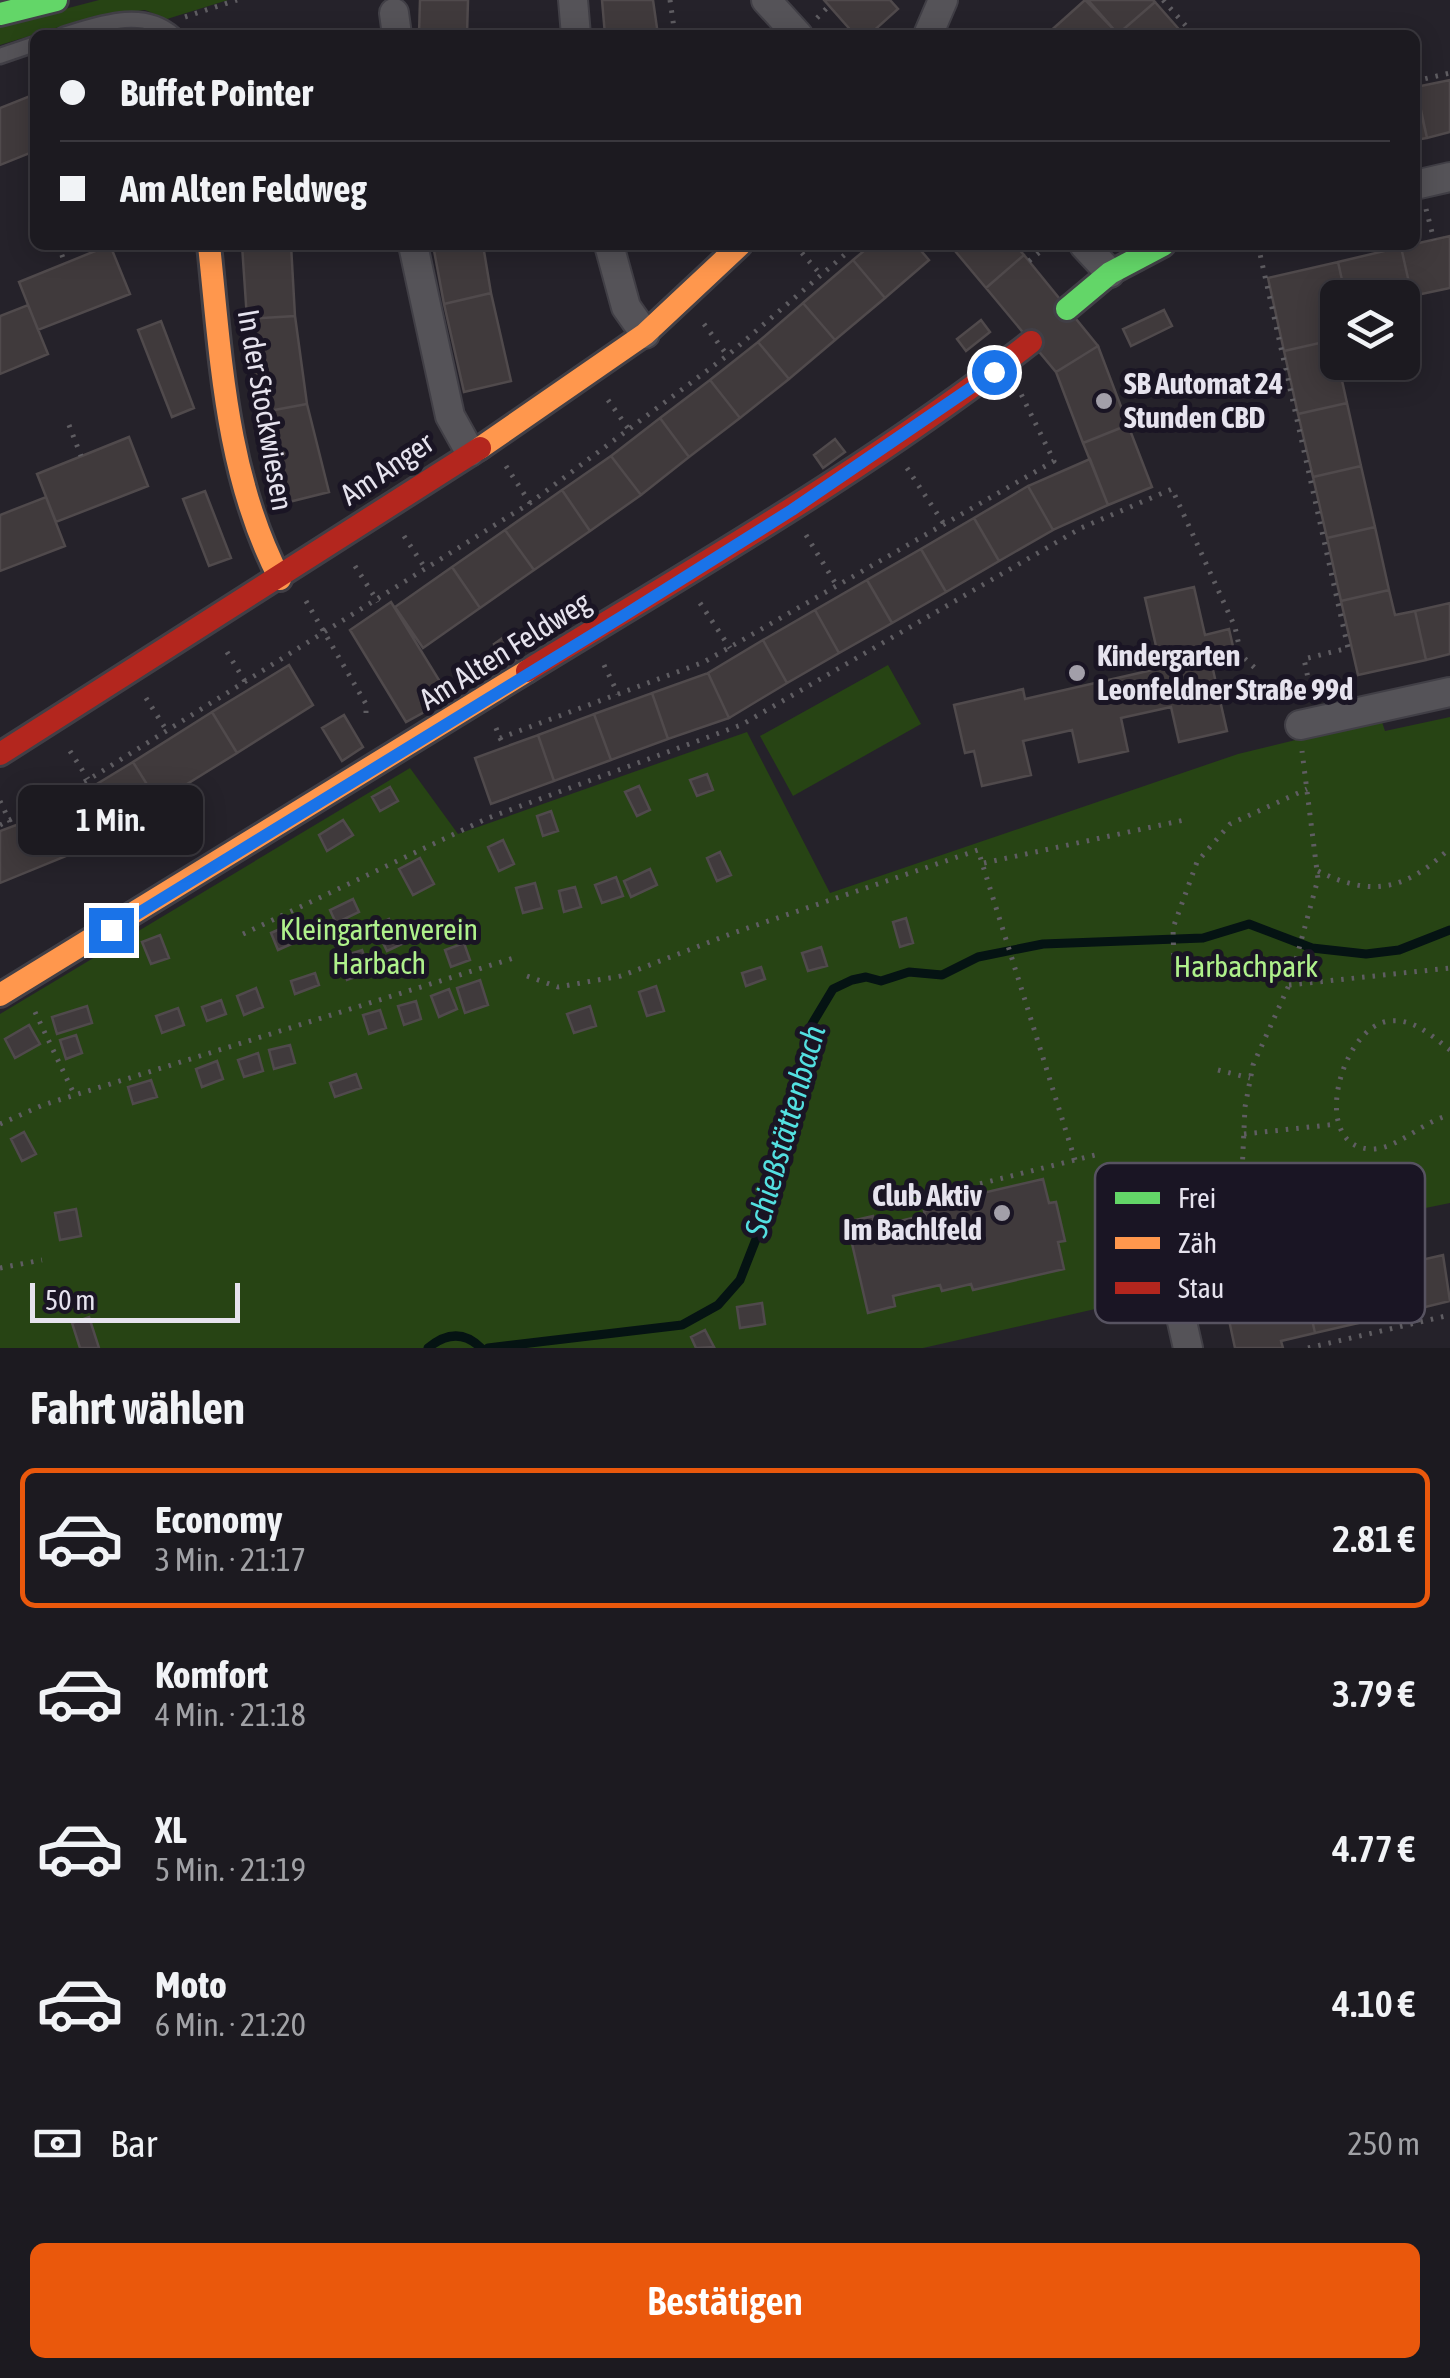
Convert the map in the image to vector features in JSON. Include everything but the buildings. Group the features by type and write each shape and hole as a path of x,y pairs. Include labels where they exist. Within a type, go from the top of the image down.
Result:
{"street":[{"path":"0,14 56,0"},
{"path":"573,0 576,30"},
{"path":"766,0 809,26"},
{"path":"930,30 943,0"},
{"path":"1420,190 1450,177"},
{"name":"In der Stockwiesen","path":"211,250 237,450 257,535 280,579"},
{"path":"414,250 450,416 470,452"},
{"path":"610,250 626,306 645,334"},
{"name":"Am Anger","path":"0,754 280,579 645,334 735,250"},
{"path":"1089,250 1110,273"},
{"path":"1068,308 1110,273 1154,250"},
{"name":"Am Alten Feldweg","path":"0,995 792,510 971,389 1031,342"},
{"path":"1306,724 1450,692"},
{"path":"1182,1323 1188,1348"}],"lane":[{"path":"83,30 123,20 147,20 173,28"},
{"path":"0,56 30,46"}],"path":[{"path":"173,28 236,0"},
{"path":"670,0 674,30"},
{"path":"1162,0 1189,30"},
{"path":"809,26 829,6"},
{"path":"1420,80 1450,73"},
{"path":"1420,193 1434,240"},
{"path":"60,250 66,263"},
{"path":"799,250 821,275"},
{"path":"0,825 88,780 378,602 530,503 728,355 850,250"},
{"path":"1028,261 1042,250"},
{"path":"1243,1163 1250,1078 1289,985 1318,871 1307,789 1304,658 1348,648 1259,250"},
{"path":"1370,250 1371,254"},
{"path":"703,323 728,355"},
{"path":"500,738 704,662 1054,461 1011,376"},
{"path":"608,400 630,431"},
{"path":"69,425 81,456"},
{"path":"897,453 944,524"},
{"path":"507,467 530,503"},
{"path":"243,934 488,818 742,725 1080,528 1172,488 1234,628 1242,655 1257,670"},
{"path":"797,520 837,586"},
{"path":"410,545 427,571"},
{"path":"359,572 378,602"},
{"path":"690,588 730,648"},
{"path":"314,614 366,704 366,713"},
{"path":"595,649 618,694"},
{"path":"230,658 246,683"},
{"path":"153,709 167,731"},
{"path":"490,715 505,747"},
{"path":"71,753 88,780"},
{"path":"1174,966 1172,928 1196,862 1230,824 1307,789"},
{"path":"0,801 10,822"},
{"path":"984,864 1188,819"},
{"path":"1318,871 1370,890 1398,882 1432,864 1450,848"},
{"path":"527,976 558,987 621,976 733,932 978,850 1075,1160"},
{"path":"0,1124 75,1096 518,956"},
{"path":"1289,985 1450,968"},
{"path":"30,1000 75,1096"},
{"path":"1450,1050 1425,1030 1408,1023 1378,1025 1352,1052 1341,1076 1338,1124 1347,1139 1362,1148 1378,1149 1450,1115"},
{"path":"1218,1070 1250,1078"},
{"path":"1244,1134 1338,1124"},
{"path":"919,1199 1095,1155"},
{"path":"0,1268 42,1260"},
{"path":"1425,1321 1450,1316"},
{"path":"1308,1348 1418,1323"},
{"path":"1347,1325 1350,1338"}],"green space":[{"path":"99,0 228,0 167,19 145,10 95,16 49,30 30,30 30,36 0,45 0,26"},
{"path":"888,665 921,724 793,796 760,736"},
{"path":"1450,717 1450,1203 1425,1208 1425,1163 1095,1163 1095,1309 923,1348 0,1348 0,1014 410,768 458,834 747,732 830,893 1238,754 1381,719 1385,731"}],"waterway":[{"name":"Schießstättenbach","path":"488,1348 682,1325 718,1305 740,1280 760,1229 812,1024 833,989 852,980 866,977 881,981 909,972 942,975 978,957 1043,944 1203,938 1249,924 1312,948 1366,954 1399,950 1450,930"},
{"name":"Schießstättenbach","path":"428,1348 455,1336 481,1348"}],"traffic: fast":[{"path":"0,14 56,0"},
{"path":"1067,309 1110,273 1154,250"}],"traffic: slow":[{"path":"210,250 222,373 237,458 262,540 280,579"},
{"path":"480,448 645,334 735,250"},
{"path":"0,995 527,671"}],"traffic: jam":[{"path":"527,671 847,473 1031,342"},
{"path":"0,754 480,448"}],"place":[{"name":"SB Automat 24 Stunden CBD","path":"1104,401"},
{"name":"Kindergarten Leonfeldner Straße 99d","path":"1077,673"},
{"name":"Club Aktiv Im Bachlfeld","path":"1002,1213"}],"route":[{"path":"111,930 792,510 994,372"}],"park label":[{"name":"Kleingartenverein Harbach","path":"379,947"},
{"name":"Harbachpark","path":"1246,967"}]}
